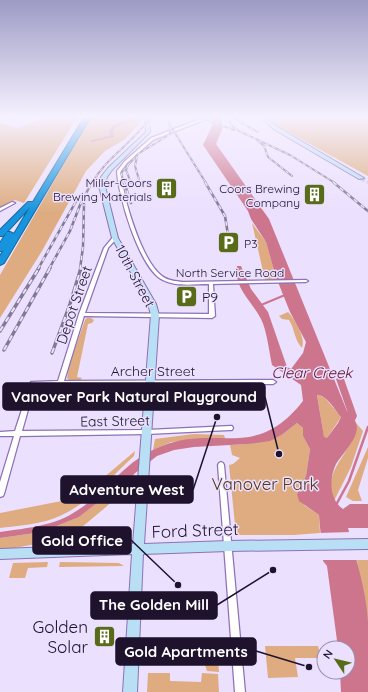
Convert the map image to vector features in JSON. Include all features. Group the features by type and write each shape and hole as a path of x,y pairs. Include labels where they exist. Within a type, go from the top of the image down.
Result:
{"highway":[{"path":"0,250 63,148"},
{"path":"0,263 69,148"},
{"path":"0,234 30,203"}],"street":[{"name":"10th Street","path":"130,148 114,163 106,173 102,182 102,192 115,238 152,304 155,315 138,549 130,692"},
{"name":"North Service Road","path":"142,148 121,167 118,178 135,235 158,274 165,280 172,282 211,284 306,281"},
{"path":"310,148 361,178"},
{"path":"0,210 13,203"},
{"name":"Depot Street","path":"60,384 82,314 106,248 115,238"},
{"path":"82,314 212,316 211,284"},
{"name":"Archer Street","path":"18,434 33,383 149,384 273,382"},
{"name":"East Street","path":"0,434 146,432 230,428"},
{"path":"0,494 18,434"},
{"path":"221,465 240,692"},
{"name":"Ford Street","path":"0,554 228,546 366,544"}],"green space":[{"path":"0,148 58,148 24,203 15,200 0,207"},
{"path":"73,148 110,148 105,151 86,171 42,251 0,318 0,275"},
{"path":"318,148 368,148 368,176"},
{"path":"252,223 266,242 277,280 265,280"},
{"path":"288,312 297,324 301,334 303,344 302,348 297,342 289,320 282,319 279,316"},
{"path":"87,318 94,320 92,323 88,324 77,377 82,378 80,381 70,381 67,378 69,365"},
{"path":"317,394 325,398 341,417 327,438 324,438"},
{"name":"Vanover Park","path":"297,423 303,428 303,436 310,449 306,476 297,494 304,505 319,515 320,533 294,535 236,535 229,465 233,464 240,458 232,455 230,445 248,444 283,434"},
{"path":"356,423 363,431 351,467 334,501 331,491 334,471 352,440"},
{"path":"194,434 224,435 225,438 171,442 153,450 155,439"},
{"path":"368,447 368,458 358,490 362,501 353,501 346,497"},
{"path":"135,451 134,456 104,485 83,503 71,510 46,521 0,528 0,513 77,498 89,490"},
{"path":"134,473 134,480 106,507 76,532 74,541 53,541 0,549 0,538 42,532 79,517"},
{"path":"357,560 368,560 368,622"},
{"path":"48,562 47,567 28,568 25,578 9,578 13,563"},
{"path":"60,562 119,563 124,566 59,567"},
{"path":"217,646 219,672 207,671 201,648"},
{"path":"265,646 316,646 316,658 295,658 298,677 268,678"},
{"path":"148,673 170,673 170,681 201,682 202,673 218,674 219,692 147,692"}],"water":[{"name":"Clear Creek","path":"205,148 219,148 269,219 347,411 354,418 356,423 356,433 350,445 336,464 331,482 335,500 343,509 350,504 368,504 368,528 348,528 367,609 368,692 341,692 340,680 356,680 356,640 337,640 327,566 323,561 319,515 299,501 297,494 306,476 310,449 303,436 303,428 297,423 283,434 270,441 248,444 194,447 174,450 157,456 79,517 42,532 0,538 0,532 40,526 60,520 78,510 138,459 162,446 182,440 201,438 236,438 252,436 269,431 285,420 303,401 301,385 272,365 261,319 244,294 238,281 237,266 241,266 251,289 268,312 287,367 291,369 303,353 306,342 290,312 276,277 266,242 251,219 248,211","holes":["317,395 320,395 327,400 341,417 327,438 324,437"]}],"pier":[{"path":"352,532 359,560 320,560 318,533"}],"waterway":[{"path":"261,305 285,295"},
{"name":"Clear Creek","path":"340,379 353,416 349,425"},
{"path":"336,505 349,481 368,427"}],"tunnel":[{"path":"361,178 368,182"}],"railway":[{"path":"92,183 98,173 122,148"},
{"path":"128,165 138,154 147,148"},
{"path":"184,148 206,183"},
{"path":"265,148 268,157 292,176"},
{"path":"276,148 290,155 335,183"},
{"path":"137,156 135,166 140,183"},
{"path":"124,183 121,173 128,165"},
{"path":"128,165 126,170 131,183"},
{"path":"49,269 70,231 80,205 92,182"},
{"path":"124,182 131,203"},
{"path":"205,182 225,216 228,235"},
{"path":"333,182 368,211"},
{"path":"38,269 79,196"},
{"path":"80,269 83,247 84,204"},
{"path":"0,331 39,268"},
{"path":"4,350 50,268"},
{"path":"52,353 70,304 81,268"}],"place":[{"name":"Miller-Coors Brewing Materials","path":"167,189"},
{"name":"Coors Brewing Company","path":"315,195"},
{"name":"P3","path":"228,243"},
{"name":"P9","path":"186,297"},
{"name":"Adventure West","path":"217,417"},
{"name":"Vanover Park Natural Playground","path":"279,454"},
{"name":"The Golden Mill","path":"273,570"},
{"name":"Gold Office","path":"178,585"},
{"name":"Golden Solar","path":"104,636"},
{"name":"Gold Apartments","path":"309,667"}]}
